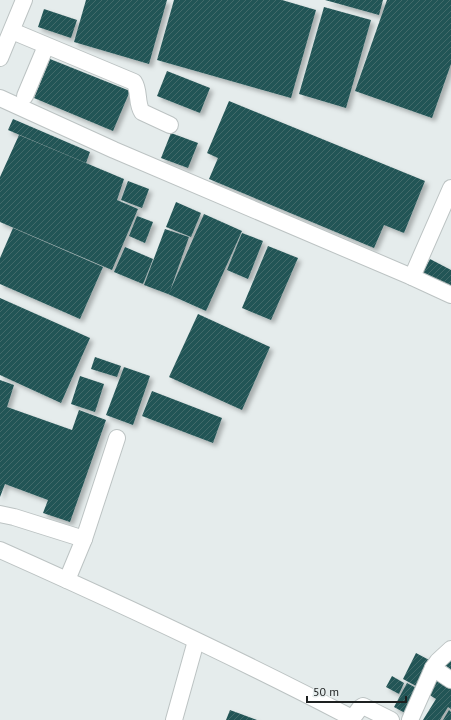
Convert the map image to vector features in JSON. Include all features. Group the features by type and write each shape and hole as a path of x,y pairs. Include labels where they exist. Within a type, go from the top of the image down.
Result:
{"street":[{"path":"0,58 24,0"},
{"path":"12,31 134,82 137,86 139,108 142,112 170,125"},
{"path":"25,96 46,46"},
{"path":"0,98 114,150 451,295"},
{"path":"412,277 451,188"},
{"path":"67,580 84,539 117,438"},
{"path":"0,514 84,539"},
{"path":"0,550 67,580 278,680 352,719 362,707 368,708 391,720"},
{"path":"174,720 196,641"},
{"path":"410,720 433,668 451,649"},
{"path":"433,668 451,680"}],"building":[{"path":"86,0 167,0 149,64 74,42"},
{"path":"174,0 282,0 316,10 291,98 157,60"},
{"path":"325,0 383,0 379,15"},
{"path":"387,0 451,0 451,64 432,118 355,91"},
{"path":"324,7 371,20 346,108 299,94"},
{"path":"44,9 77,20 71,38 38,27"},
{"path":"50,59 130,91 113,131 34,98"},
{"path":"167,71 210,88 200,113 157,96"},
{"path":"229,101 425,181 404,233 384,225 374,248 209,179 218,158 207,153"},
{"path":"13,119 90,152 86,163 8,130"},
{"path":"171,133 198,143 188,168 161,158"},
{"path":"19,135 124,179 117,200 138,209 112,270 0,222 0,177"},
{"path":"128,181 149,189 142,208 121,200"},
{"path":"176,202 201,213 191,237 166,227"},
{"path":"204,214 242,231 206,311 144,285 165,229 189,237 170,291"},
{"path":"137,216 153,222 145,243 129,236"},
{"path":"13,228 103,267 80,319 0,284 0,258"},
{"path":"242,233 263,241 248,279 227,270"},
{"path":"268,246 298,258 271,320 242,308"},
{"path":"125,247 153,259 143,284 114,272"},
{"path":"430,259 451,270 451,289 422,274"},
{"path":"0,298 90,338 61,403 0,375"},
{"path":"198,314 270,347 242,410 169,377"},
{"path":"95,357 121,366 117,377 91,369"},
{"path":"124,367 150,376 133,425 106,415"},
{"path":"80,376 104,384 95,412 71,404"},
{"path":"0,380 14,385 7,407 72,430 79,410 106,420 70,522 43,513 48,500 5,484 0,497"},
{"path":"152,391 222,418 213,443 142,416"},
{"path":"416,653 429,660 416,686 403,679"},
{"path":"451,657 451,670 445,665"},
{"path":"392,676 404,683 399,694 386,687"},
{"path":"439,676 451,684 451,709 448,707 440,720 423,720 436,699 428,694"},
{"path":"407,683 418,689 405,713 394,707"},
{"path":"230,710 257,720 226,720"},
{"path":"449,710 451,712 451,720 443,720"}]}
